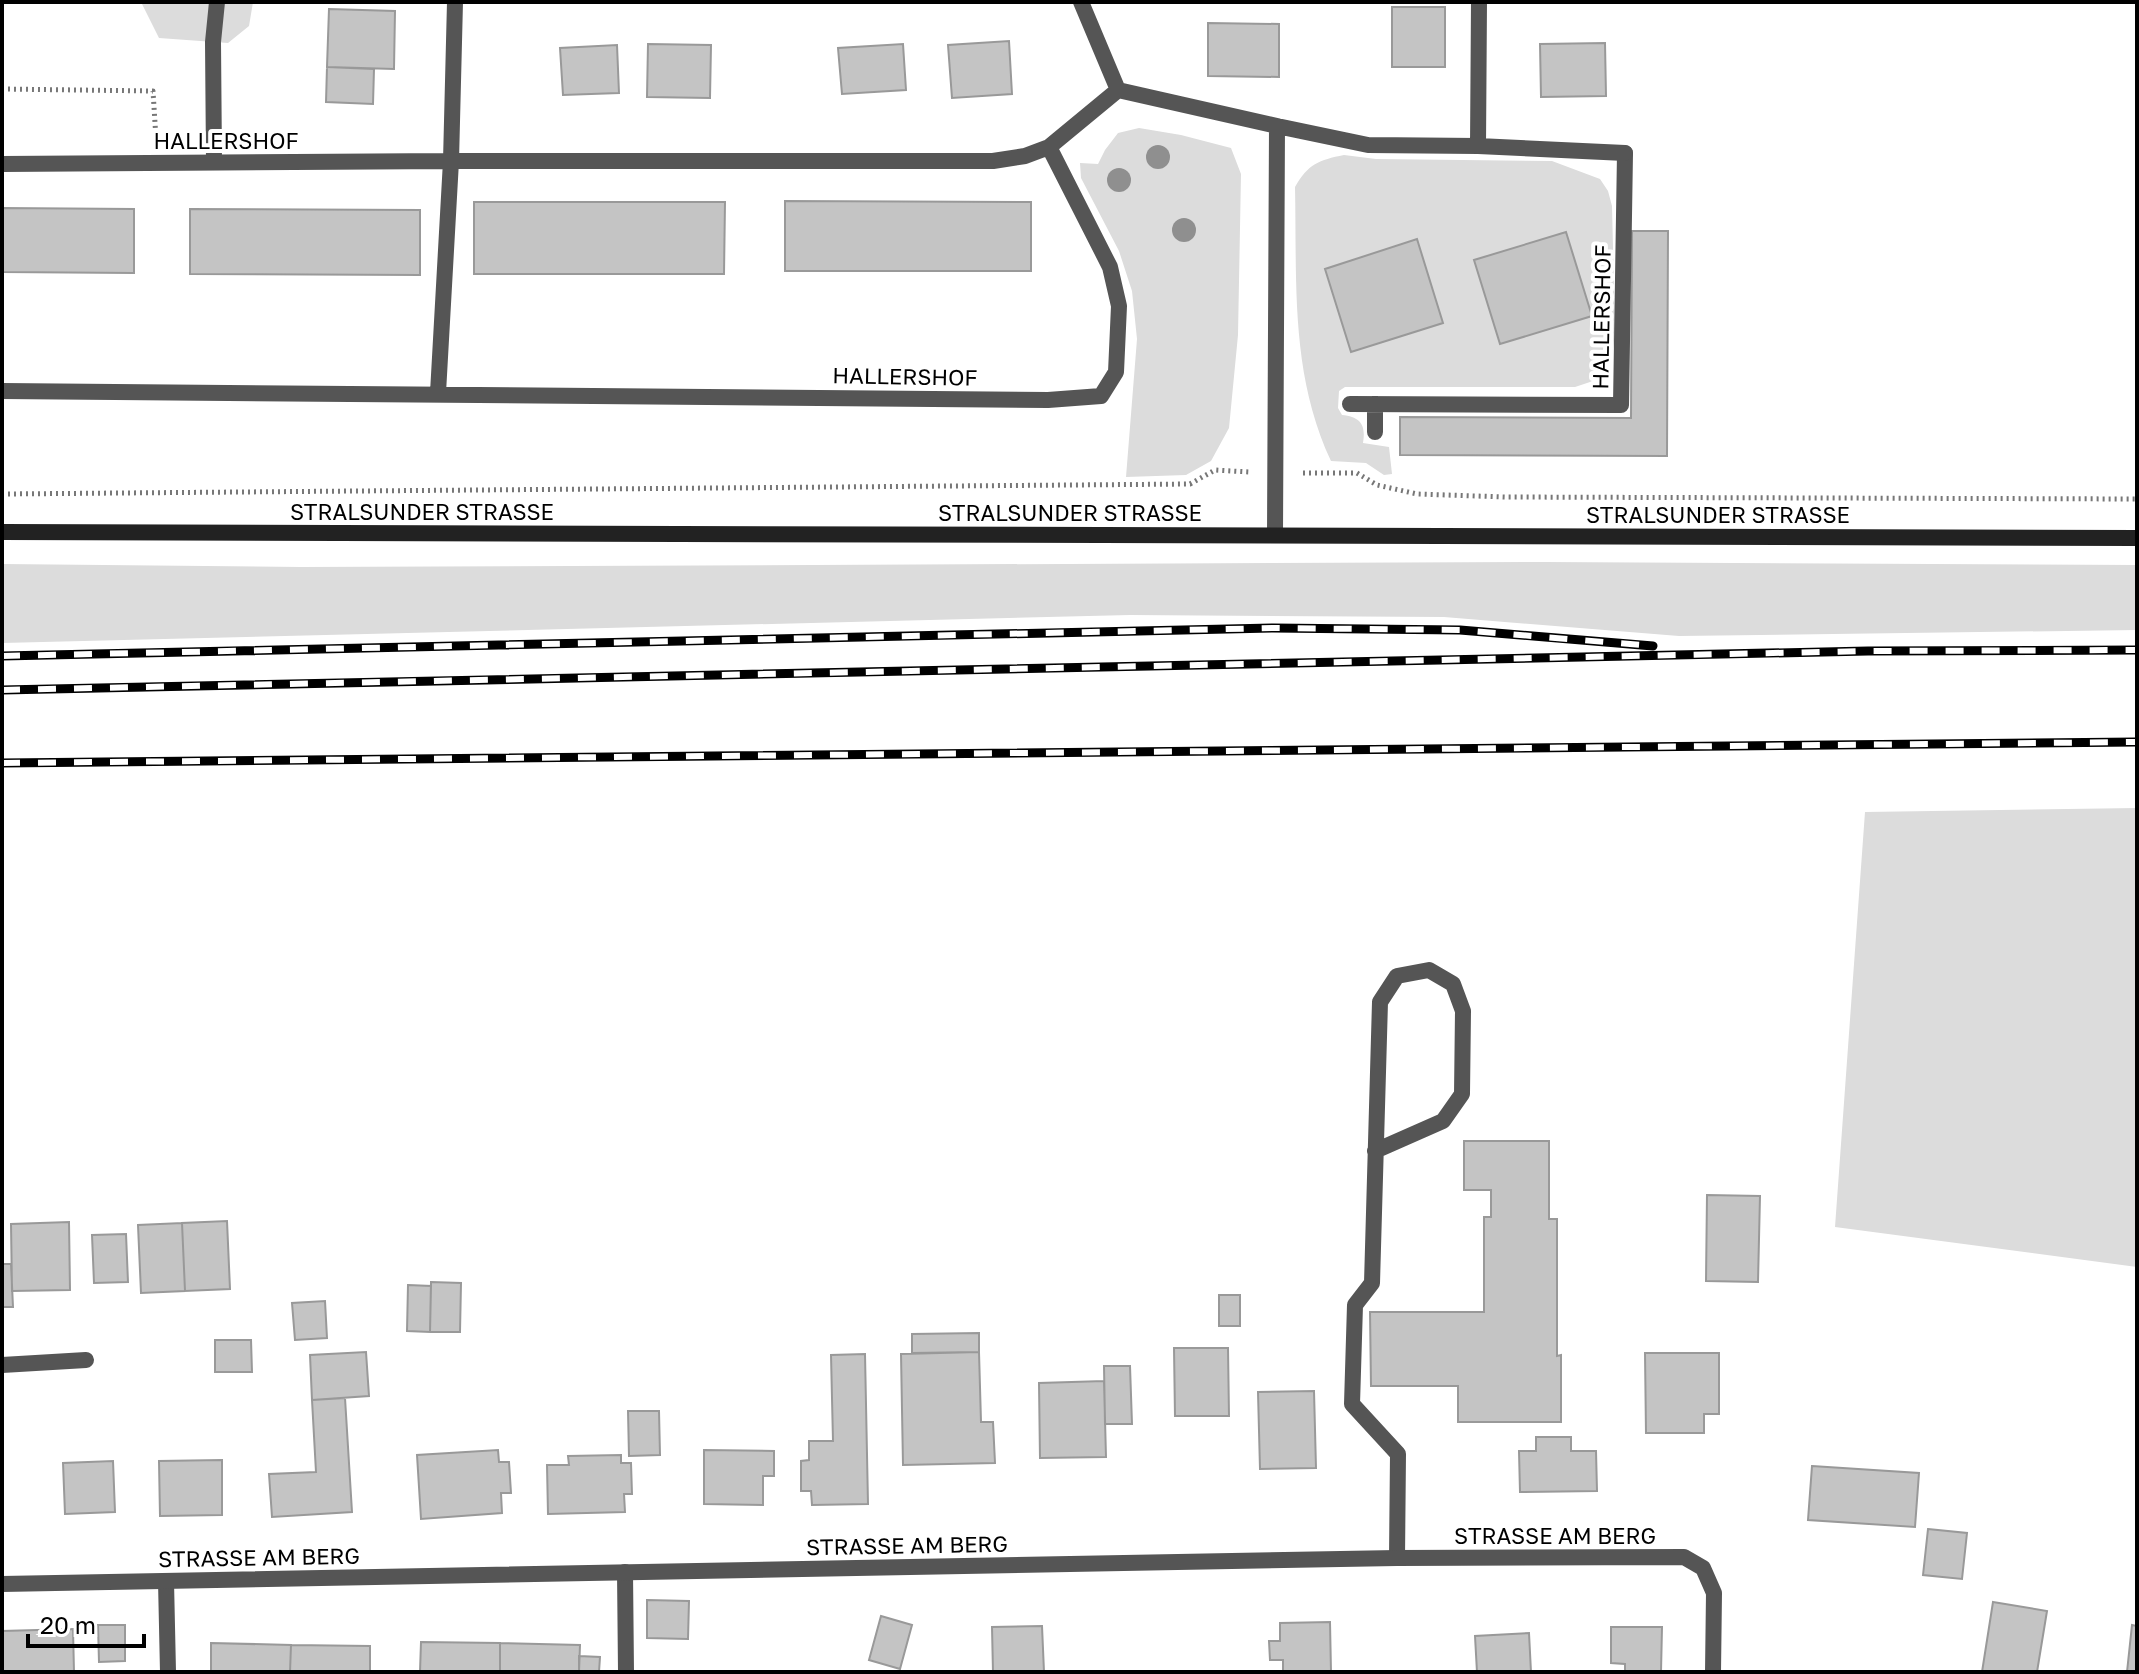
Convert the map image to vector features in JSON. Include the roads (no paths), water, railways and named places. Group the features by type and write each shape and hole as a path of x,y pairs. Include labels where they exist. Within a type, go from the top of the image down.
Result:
{"main road":[{"name":"STRALSUNDER STRASSE","path":"2,532 2137,538"}],"street":[{"path":"214,162 213,42 217,2"},
{"path":"438,393 451,161 455,2"},
{"path":"1081,2 1118,90"},
{"path":"1478,146 1479,2"},
{"name":"HALLERSHOF","path":"2,164 993,161 1025,156 1049,147 1118,90 1368,145 1478,146 1625,153 1621,405 1350,404"},
{"path":"1275,534 1277,126"},
{"name":"HALLERSHOF","path":"2,391 1048,400 1101,396 1116,372 1119,306 1110,267 1049,147"},
{"path":"1375,404 1375,432"},
{"path":"1375,1151 1443,1121 1462,1094 1463,1011 1453,984 1429,970 1397,976 1380,1002 1375,1151 1372,1283 1355,1305 1352,1404 1398,1454 1397,1558"},
{"path":"2,1365 86,1360"},
{"name":"STRASSE AM BERG","path":"2,1584 1397,1558 1684,1557 1703,1568 1714,1593 1713,1672"},
{"path":"625,1572 626,1672"},
{"path":"166,1581 168,1672"}],"railway":[{"path":"2,656 1273,628 1460,630 1653,646"},
{"path":"2,690 1868,651 2137,650"},
{"path":"2,763 2137,742"}]}
